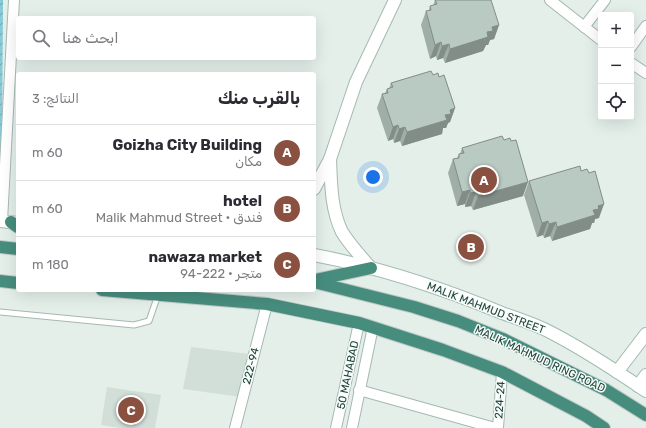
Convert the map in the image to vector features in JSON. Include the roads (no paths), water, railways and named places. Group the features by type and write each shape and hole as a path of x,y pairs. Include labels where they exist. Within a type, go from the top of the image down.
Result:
{"highway":[{"path":"0,247 16,249"},
{"path":"316,282 371,268"},
{"path":"0,282 16,283"},
{"name":"MALIK MAHMUD RING ROAD","path":"316,282 414,307 458,321 497,336 606,390 646,415"},
{"path":"124,292 267,304 359,323 444,350 502,372 586,416 604,428"}],"street":[{"path":"10,223 14,0"},
{"path":"316,185 330,159 356,82 395,0"},
{"path":"550,0 598,38"},
{"path":"584,27 605,0"},
{"path":"634,43 646,26"},
{"path":"634,64 646,73"},
{"path":"330,159 333,202 338,223 347,239 371,268"},
{"name":"MALIK MAHMUD STREET","path":"316,255 371,268 469,299 550,332 642,388"},
{"name":"222-94","path":"235,428 267,304"},
{"name":"50 MAHABAD","path":"336,428 359,323"},
{"name":"50 MAHABAD","path":"352,428 373,327"},
{"path":"617,372 646,334"},
{"name":"224-24","path":"496,428 502,372"},
{"path":"642,388 646,375"},
{"path":"359,390 496,428"}],"lane":[{"path":"0,312 134,325 149,321 158,295"}],"water":[{"path":"0,0 3,0 2,145 0,145"}],"place":[{"name":"Goizha City Building","path":"484,180"},
{"name":"hotel","path":"471,247"},
{"name":"nawaza market","path":"131,410"}]}
